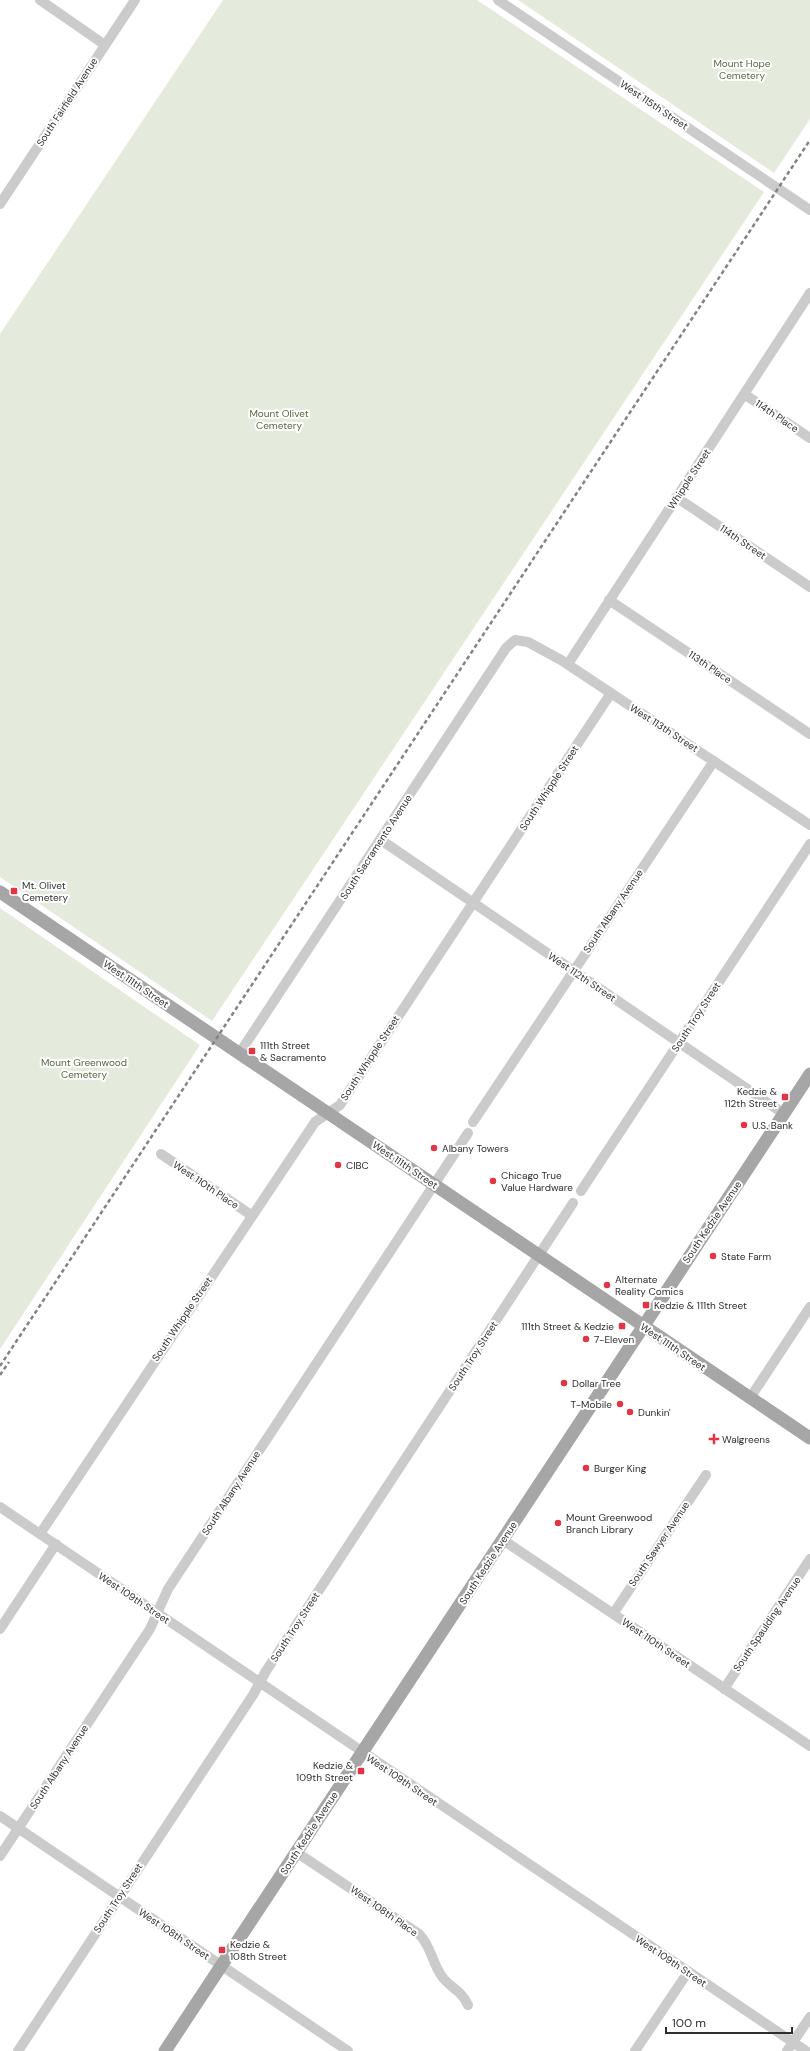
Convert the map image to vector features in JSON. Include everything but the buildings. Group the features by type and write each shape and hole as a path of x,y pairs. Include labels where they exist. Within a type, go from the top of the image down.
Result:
{"main road":[{"name":"West 111th Street","path":"0,892 810,1438"},
{"name":"South Kedzie Avenue","path":"165,2051 810,1074"}],"street":[{"path":"40,0 105,44"},
{"name":"South Fairfield Avenue","path":"0,204 135,0"},
{"name":"West 115th Street","path":"498,0 810,210"},
{"name":"Whipple Street","path":"568,664 810,293"},
{"name":"114th Place","path":"744,394 810,438"},
{"name":"114th Street","path":"676,497 810,586"},
{"name":"113th Place","path":"609,600 810,734"},
{"name":"West 113th Street","path":"515,640 528,642 539,646 568,664 810,825"},
{"name":"South Sacramento Avenue","path":"239,1054 506,648 515,640"},
{"name":"South Whipple Street","path":"40,1534 251,1215 315,1122 340,1105 611,693"},
{"name":"South Albany Avenue","path":"473,1122 714,761"},
{"name":"West 112th Street","path":"381,840 784,1114"},
{"name":"South Troy Street","path":"581,1191 810,844"},
{"name":"South Albany Avenue","path":"0,1856 150,1629 168,1589 433,1184 468,1133"},
{"name":"West 110th Place","path":"161,1154 251,1215"},
{"name":"South Troy Street","path":"18,2051 573,1203"},
{"path":"750,1398 810,1307"},
{"name":"South Sawyer Avenue","path":"613,1614 706,1475"},
{"name":"West 109th Street","path":"0,1507 688,1972 790,2047 806,2051"},
{"name":"West 110th Street","path":"503,1540 810,1746"},
{"path":"0,1629 56,1544"},
{"name":"South Spaulding Avenue","path":"724,1689 810,1559"},
{"name":"West 108th Street","path":"0,1816 348,2051"},
{"name":"West 108th Place","path":"296,1852 419,1934 429,1947 441,1975 460,1992 468,2005"},
{"path":"635,2051 688,1972"},
{"path":"790,2047 810,2017"}],"green space":[{"name":"Mount Olivet Cemetery","path":"223,0 477,0 764,192 212,1021 0,877 0,334"},
{"name":"Mount Hope Cemetery","path":"518,0 810,0 810,119 774,173"},
{"name":"Mount Greenwood Cemetery","path":"0,908 200,1045 0,1349"}],"railway":[{"path":"0,1366 810,140"},
{"path":"0,1375 9,1362"}],"place":[{"name":"Mt. Olivet Cemetery","path":"14,891"},
{"name":"111th Street & Sacramento","path":"252,1051"},
{"name":"Kedzie & 112th Street","path":"785,1097"},
{"name":"U.S. Bank","path":"744,1125"},
{"name":"Albany Towers","path":"434,1148"},
{"name":"CIBC","path":"338,1165"},
{"name":"Chicago True Value Hardware","path":"493,1181"},
{"name":"State Farm","path":"713,1256"},
{"name":"Alternate Reality Comics","path":"607,1285"},
{"name":"Kedzie & 111th Street","path":"646,1305"},
{"name":"111th Street & Kedzie","path":"622,1326"},
{"name":"7-Eleven","path":"586,1339"},
{"name":"Dollar Tree","path":"564,1383"},
{"name":"T-Mobile","path":"620,1404"},
{"name":"Dunkin'","path":"630,1412"},
{"name":"Walgreens","path":"714,1439"},
{"name":"Burger King","path":"586,1468"},
{"name":"Mount Greenwood Branch Library","path":"558,1523"},
{"name":"Kedzie & 109th Street","path":"361,1771"},
{"name":"Kedzie & 108th Street","path":"222,1950"}]}
